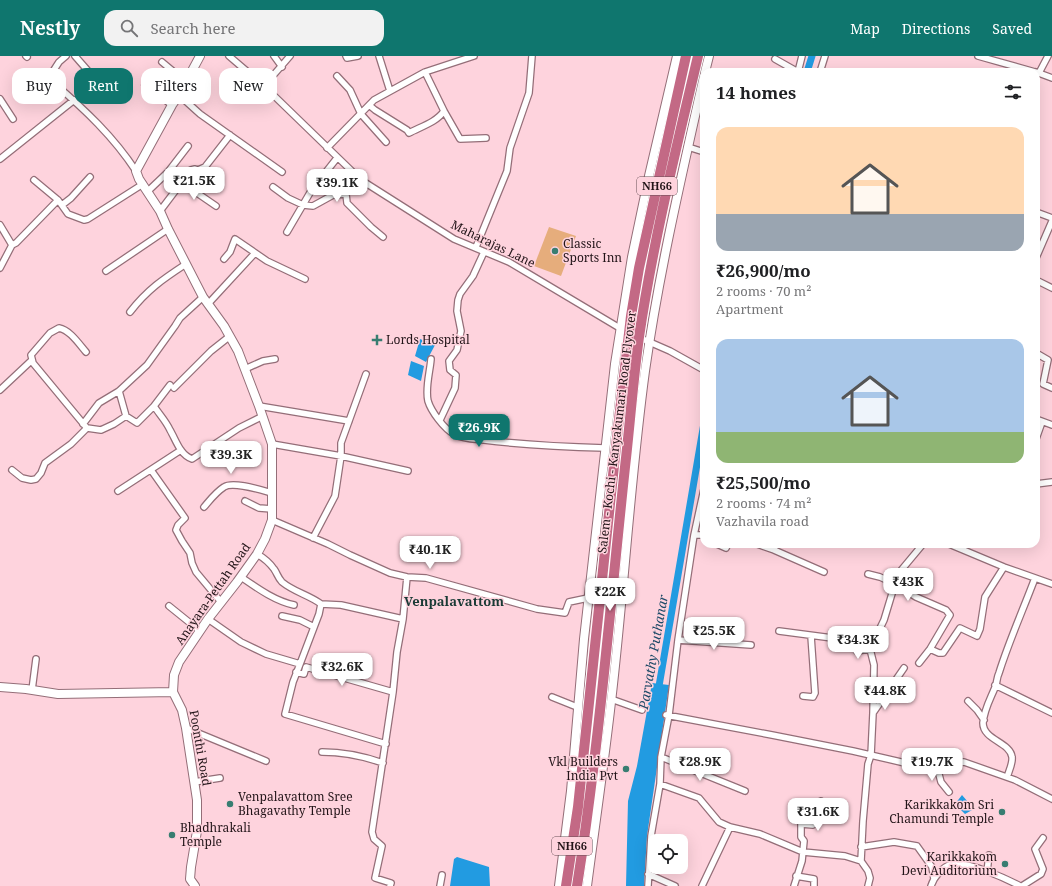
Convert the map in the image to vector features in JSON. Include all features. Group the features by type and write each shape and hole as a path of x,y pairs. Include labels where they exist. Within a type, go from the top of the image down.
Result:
{"highway":[{"name":"Salem - Kochi - Kanyakumari Road Flyover","path":"566,886 578,807 625,331 686,56"},
{"name":"Salem - Kochi - Kanyakumari Road Flyover","path":"578,886 602,705 639,337 672,165 698,56"}],"street":[{"path":"0,158 74,100 54,82 50,76 59,62 66,56"},
{"path":"75,56 86,68"},
{"path":"194,68 200,56"},
{"name":"Maharajas Lane","path":"229,56 243,68"},
{"path":"274,56 282,67"},
{"path":"277,72 290,56"},
{"path":"346,56 347,58 358,56"},
{"path":"379,56 390,91"},
{"path":"327,148 374,100 425,72 474,56"},
{"path":"476,247 507,171 510,148 529,93 532,56"},
{"path":"559,886 571,791 577,707 588,598 595,549 615,364 625,331 632,257 641,212 678,56"},
{"path":"706,68 709,56"},
{"path":"799,68 802,56"},
{"path":"821,68 825,56"},
{"path":"978,56 1020,68"},
{"path":"1038,68 1048,56"},
{"path":"775,59 791,68"},
{"path":"162,62 169,68"},
{"path":"425,72 444,111 460,139 486,138"},
{"path":"1040,74 1052,78"},
{"path":"337,76 350,90 361,114 386,142"},
{"path":"587,886 612,700 633,471 650,342 676,200 700,94"},
{"path":"0,99 13,119"},
{"name":"Maharajas Lane","path":"277,99 360,179 454,239 509,262 625,331 670,350 700,368"},
{"path":"78,104 122,149 136,171 172,105"},
{"path":"189,104 200,114 282,172"},
{"path":"369,105 374,110 407,130 409,133 439,116 444,111"},
{"path":"160,211 191,170 198,170 205,167 230,135"},
{"path":"147,192 168,172 188,146"},
{"path":"688,147 700,151"},
{"path":"288,232 312,191 337,158"},
{"name":"Anayara-Pettah Road","path":"136,171 147,192 160,211 203,296 230,336 245,369 272,444 272,520 265,539 257,554 208,619 180,662 174,675 173,692"},
{"path":"62,206 90,177"},
{"path":"274,187 288,198 303,205 313,206 333,195 346,194 360,179"},
{"path":"34,180 58,200 68,214 84,220 88,219 143,184"},
{"path":"181,182 216,206"},
{"path":"346,194 347,202 355,212 382,237"},
{"path":"0,268 12,245 58,200"},
{"path":"1040,214 1052,219 1040,249"},
{"path":"0,226 12,245"},
{"path":"106,272 168,229"},
{"path":"1046,236 1052,239"},
{"path":"224,259 230,252 235,239 267,261 305,279"},
{"path":"440,420 456,385 456,374 450,370 450,361 457,350 461,331 457,311 458,300 460,294 473,276 484,252"},
{"path":"208,304 254,253"},
{"path":"130,312 140,298 160,281 186,264"},
{"path":"1040,282 1052,288"},
{"path":"12,470 22,478 31,480 36,479 41,474 45,463 71,444 85,426 99,402 119,391 147,365 180,318 203,296"},
{"path":"86,352 67,332 59,328 50,333 31,355 32,360 85,426 101,430 126,416"},
{"path":"119,391 126,416 137,423 172,386 230,336"},
{"path":"1040,355 1048,360 1043,384 1052,388"},
{"path":"245,369 263,361 275,359"},
{"path":"431,359 427,391 428,401 440,420 454,434 463,437 558,447 605,448"},
{"path":"0,390 32,360"},
{"path":"313,538 335,496 341,456 341,443 366,374"},
{"path":"154,406 170,429 181,450 187,457 192,459 239,428 263,416"},
{"path":"259,406 349,421"},
{"path":"1040,428 1042,422 1052,425"},
{"path":"272,444 341,456 408,471"},
{"path":"118,491 181,450"},
{"path":"151,470 185,518 178,525 176,530 190,553 193,567 222,602"},
{"path":"1040,484 1052,482"},
{"path":"204,507 223,487 231,484 272,493"},
{"path":"245,501 259,508 272,509"},
{"path":"651,834 660,784 661,757 678,640 694,535 700,507"},
{"path":"272,520 390,573 407,577 426,578 537,609 565,613 569,602 588,598"},
{"path":"694,535 700,535"},
{"path":"777,548 824,572"},
{"path":"897,585 895,579 898,574 920,548"},
{"path":"959,548 1004,567 1052,584"},
{"path":"257,554 266,559 273,567 281,581 294,590 321,604 341,605 403,619"},
{"path":"930,649 943,653 960,628 977,636 980,629 985,597 1004,567"},
{"path":"868,574 880,576 949,612 950,615 930,649 919,663"},
{"path":"241,577 260,590 286,604 294,605"},
{"path":"390,886 391,883 375,878 382,846 374,839 372,832 386,744 397,652 403,619 407,577"},
{"path":"1007,777 1013,757 1011,753 984,729 984,720 988,701 996,686 1007,650 1035,578"},
{"path":"868,886 870,878 868,871 861,861 861,847 873,713 874,665 870,649 884,620 894,588 897,585"},
{"path":"321,604 314,627 296,672 285,714 386,744"},
{"path":"169,606 200,631"},
{"path":"282,616 300,620 314,627"},
{"path":"208,619 241,642 266,654 300,664"},
{"path":"779,631 855,641 857,651 870,649"},
{"path":"803,696 813,697 815,693 811,636"},
{"path":"678,640 751,645"},
{"path":"32,690 36,659"},
{"path":"296,672 304,674 306,667 393,692"},
{"path":"873,713 904,668"},
{"path":"996,686 1052,713"},
{"path":"0,687 58,694 173,692"},
{"name":"Poonthi Road","path":"173,692 182,710 186,728 197,807 197,831 190,878 195,886"},
{"path":"552,697 577,707"},
{"path":"612,700 642,710"},
{"path":"968,701 984,720"},
{"path":"667,715 905,763 964,762 1007,777 1052,799"},
{"path":"186,728 266,761"},
{"path":"322,752 341,752 353,754 383,763"},
{"path":"661,757 745,791"},
{"path":"695,770 704,758"},
{"path":"936,762 941,782 949,792"},
{"path":"194,782 220,778"},
{"path":"660,784 699,798 719,822 730,827 760,834 803,852 845,856 861,861"},
{"path":"794,886 802,861 804,841 801,837 801,824 813,824 821,801"},
{"path":"702,886 730,827"},
{"path":"931,886 934,879 945,867 958,863 987,872 1021,886 1041,874 1043,869 1035,849 1043,838"},
{"path":"861,847 894,842 917,846 932,867 934,879"},
{"path":"987,872 989,854"},
{"path":"648,886 648,874 675,886"},
{"path":"440,886 442,875"},
{"path":"796,876 814,879 814,886"}],"shaded area":[{"name":"Classic Sports Inn","path":"549,227 576,236 561,276 534,266"}],"water":[{"path":"420,339 435,345 426,362 415,356"},
{"path":"411,361 424,366 421,381 408,375"},
{"path":"652,683 669,685 647,836 644,886 626,886 628,801 637,766"},
{"path":"962,795 974,809 965,814 955,804"},
{"path":"457,857 489,867 490,886 450,886 454,859"}],"waterway":[{"name":"Parvathy Puthanar","path":"808,68 812,56"},
{"name":"Parvathy Puthanar","path":"658,692 700,446"}],"place":[{"name":"Classic Sports Inn","path":"555,251"},
{"name":"Lords Hospital","path":"377,340"},
{"name":"Vkl Builders India Pvt","path":"626,769"},
{"name":"Venpalavattom Sree Bhagavathy Temple","path":"230,804"},
{"name":"Karikkakom Sri Chamundi Temple","path":"1002,812"},
{"name":"Bhadhrakali Temple","path":"172,835"},
{"name":"Karikkakom Devi Auditorium","path":"1005,864"}],"district":[{"name":"Venpalavattom","path":"454,601"}]}
